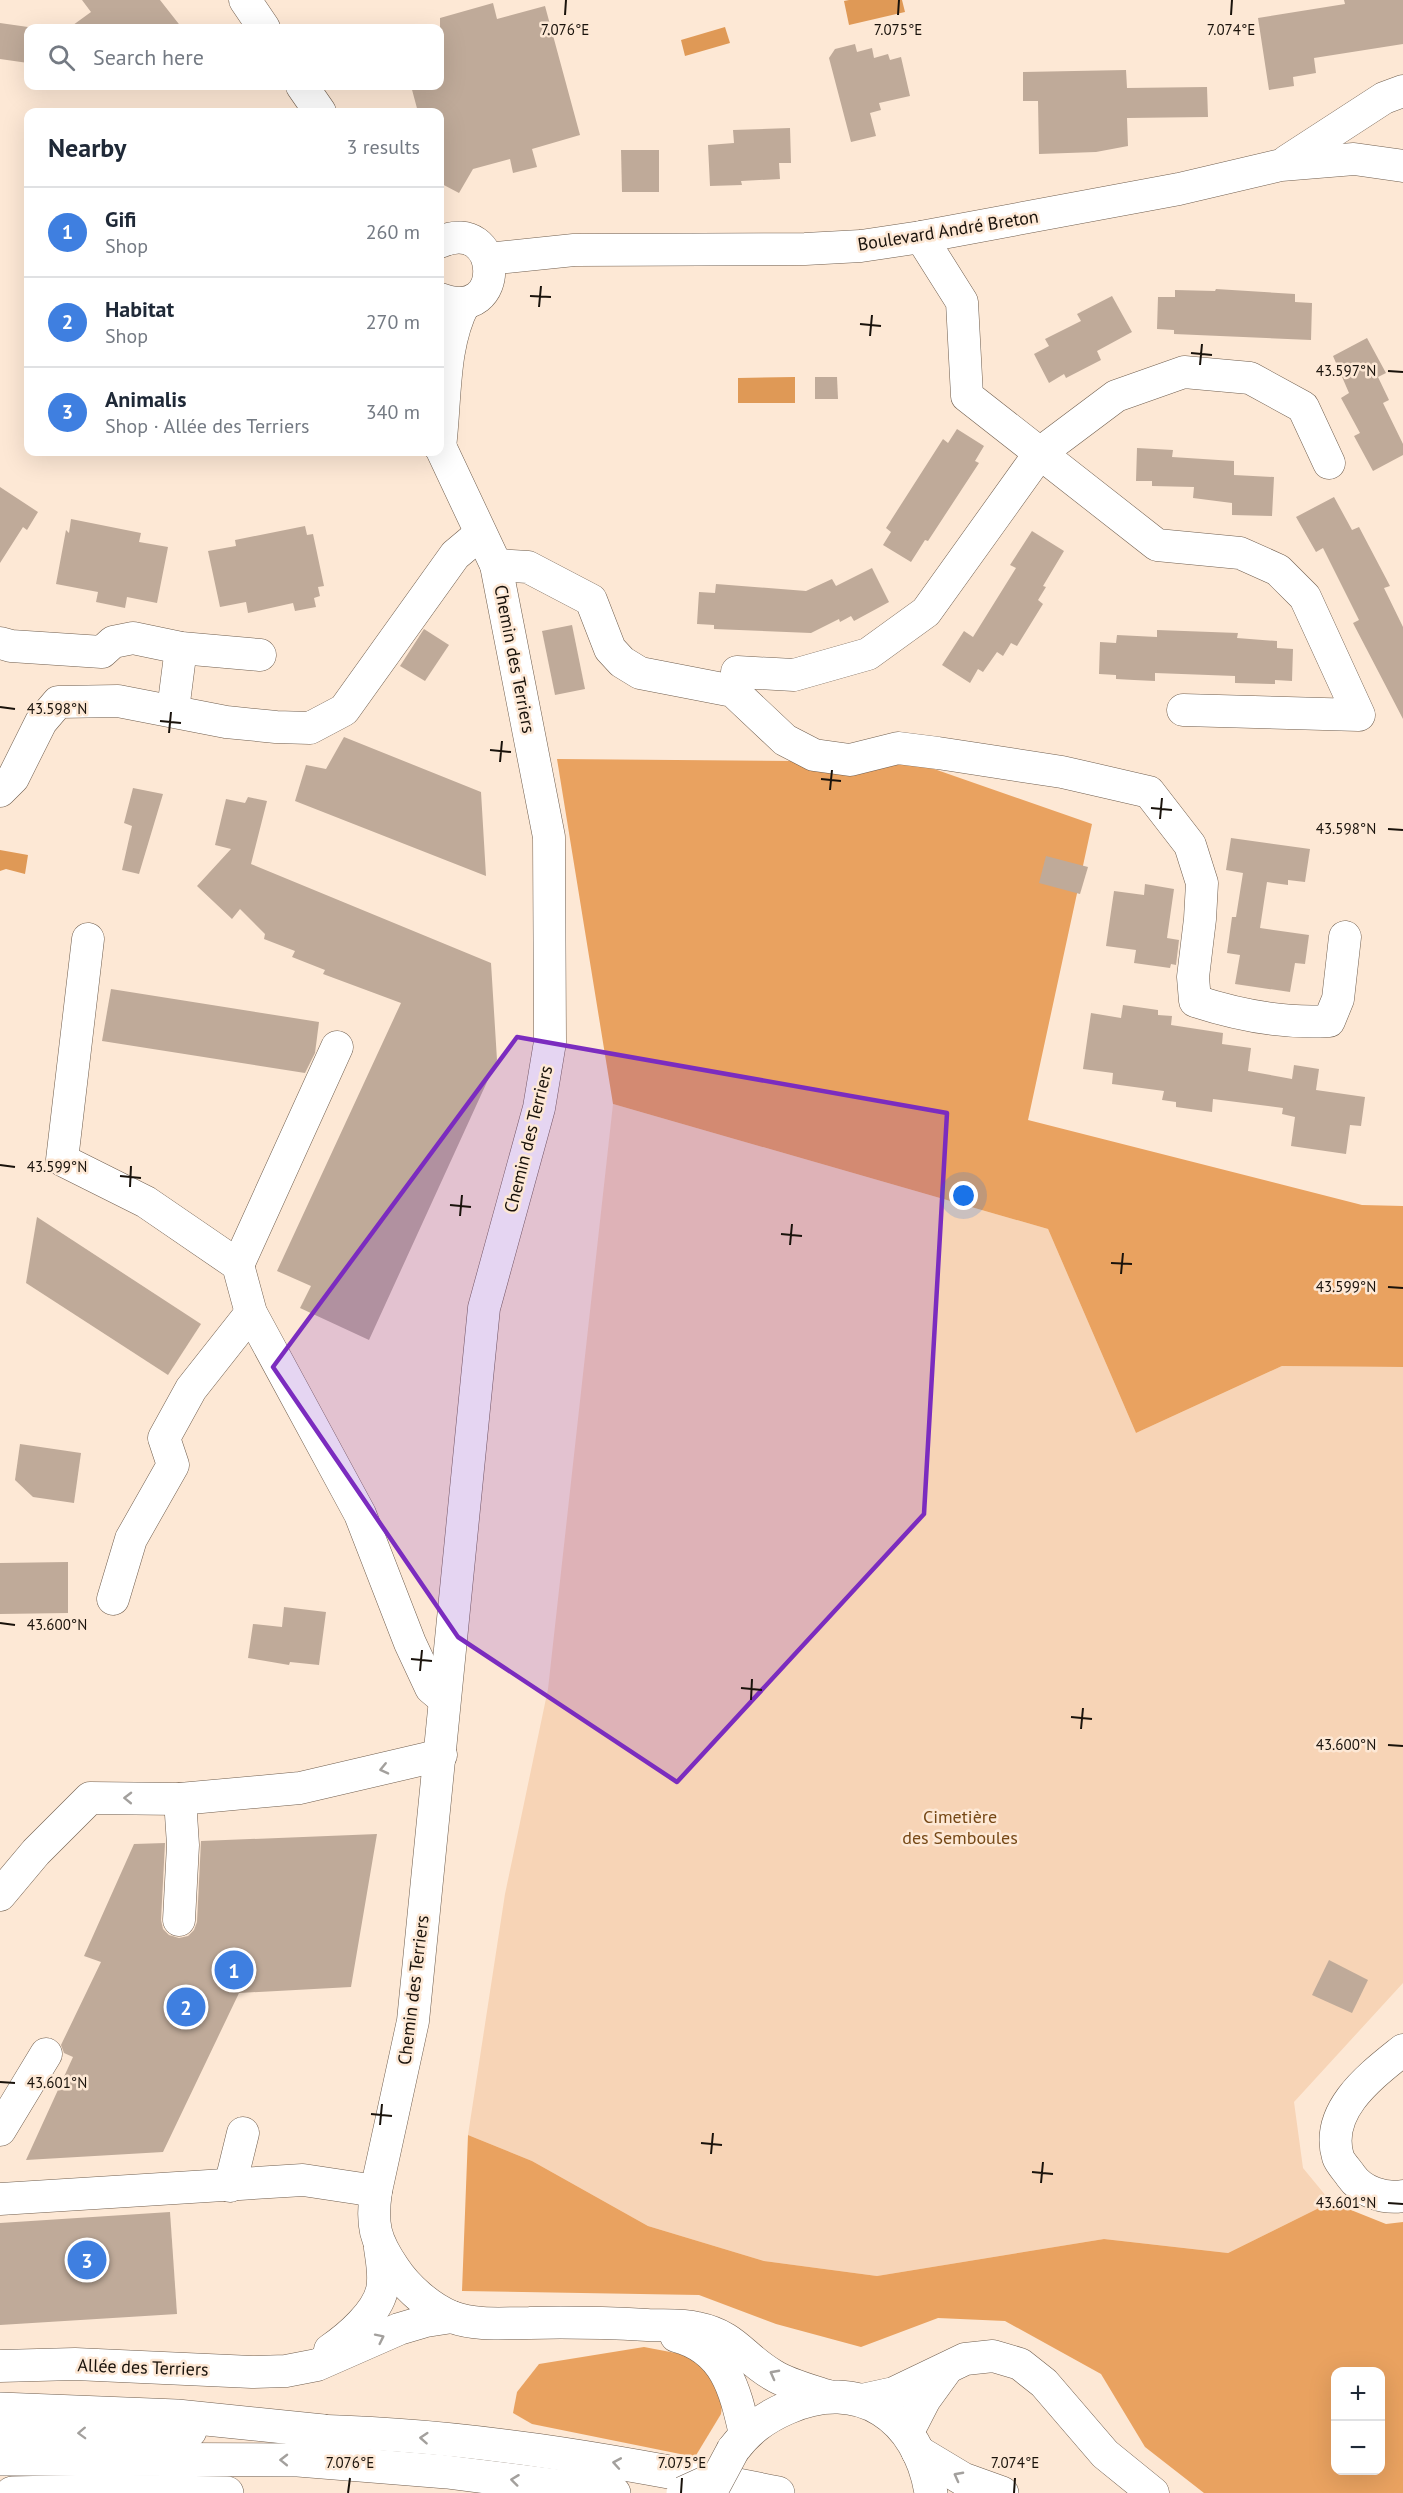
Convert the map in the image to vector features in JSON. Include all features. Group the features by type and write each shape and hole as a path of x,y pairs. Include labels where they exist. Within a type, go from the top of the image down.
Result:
{"main road":[{"path":"683,2493 713,2486 739,2442 760,2421 800,2402 828,2396 862,2400 882,2409 913,2442 963,2479 1002,2493"},
{"path":"0,2409 177,2416 323,2431 452,2440 553,2452 778,2493"},
{"path":"0,2437 159,2431 323,2431"},
{"path":"913,2442 931,2492"},
{"path":"0,2459 297,2460 447,2472 614,2493"},
{"path":"12,2493 98,2491 227,2493"}],"street":[{"path":"245,0 261,24"},
{"path":"305,90 317,108"},
{"path":"1281,165 1384,98 1403,91"},
{"name":"Boulevard André Breton","path":"488,259 574,249 861,246 1179,189 1281,165 1354,159 1403,168"},
{"path":"444,237 459,237 477,244 488,259 491,268 487,287 481,294 452,302"},
{"path":"921,237 962,302 967,396 1157,545 1240,553 1278,570 1305,597 1359,715 1183,710"},
{"name":"Chemin des Terriers","path":"444,405 449,353 456,320 452,302"},
{"path":"737,672 794,675 868,654 926,612 1040,453 1116,396 1184,372 1250,378 1303,407 1329,463"},
{"name":"Chemin des Terriers","path":"439,2309 401,2278 380,2248 375,2232 373,2212 413,2021 484,1308 539,1108 550,1042 549,837 496,565 444,455"},
{"path":"0,791 13,778 41,722 58,702 118,701 226,723 310,728 344,710 455,555 480,534"},
{"path":"496,565 528,567 591,600 610,649 622,662 640,673 733,691 785,740 814,755 850,760 898,748 918,750 1062,772 1149,792 1190,845 1202,884 1193,977 1195,1001 1235,1014 1308,1022 1329,1021 1338,999 1345,937"},
{"path":"0,643 11,646 102,652 113,642 133,638 181,648 260,655"},
{"path":"173,711 181,648"},
{"path":"88,939 62,1160 146,1202 238,1264"},
{"path":"337,1047 238,1264 251,1313 360,1514 410,1643 431,1688 444,1700"},
{"path":"114,1599 131,1539 172,1465 164,1438 190,1389 251,1313"},
{"path":"0,1895 36,1852 90,1798 180,1799 300,1788 441,1755"},
{"path":"179,1920 183,1845 180,1799"},
{"path":"1403,2050 1374,2074 1348,2101 1335,2129 1338,2158 1358,2187 1390,2198 1403,2196"},
{"path":"0,2130 46,2054"},
{"path":"230,2186 243,2133"},
{"path":"0,2199 303,2180 376,2191"},
{"path":"380,2248 384,2278 382,2293 410,2295 470,2321 694,2327 717,2333 734,2343 754,2362 774,2376 828,2396"},
{"name":"Allée des Terriers","path":"286,2371 322,2355 339,2343 363,2323 382,2293"},
{"name":"Allée des Terriers","path":"0,2366 75,2364 252,2372 286,2371 317,2365 426,2321 439,2309"},
{"path":"631,2324 681,2337 699,2345 713,2356 728,2374 739,2442"},
{"path":"862,2400 894,2393 965,2359 993,2356 1020,2364 1044,2383 1105,2454 1153,2493"},
{"path":"913,2442 925,2399 946,2370"}],"highlighted area":[{"path":"517,1037 947,1113 924,1514 677,1782 458,1637 273,1367"}],"green space":[{"name":"Cimetière des Semboules","path":"613,1104 1048,1229 1136,1433 1282,1366 1403,1367 1403,1983 1294,2102 1303,2168 1331,2202 1228,2253 1104,2239 877,2276 764,2261 648,2226 532,2161 468,2135 505,1894 548,1689"}],"shaded area":[{"path":"902,0 905,12 849,25 844,1"},
{"path":"725,27 730,43 685,56 681,40"},
{"path":"795,377 795,403 738,403 738,378"},
{"path":"557,759 914,762 1092,824 1028,1120 1362,1205 1403,1206 1403,1367 1282,1366 1136,1433 1048,1229 613,1104"},
{"path":"0,850 28,855 25,874 6,869 0,871"},
{"path":"468,2135 532,2161 648,2226 764,2261 877,2276 1104,2239 1228,2253 1331,2202 1386,2224 1403,2222 1403,2493 1204,2493 1145,2447 1101,2374 1005,2321 938,2318 861,2347 776,2324 699,2295 462,2291"},
{"path":"644,2347 686,2355 714,2373 723,2398 721,2414 695,2457 532,2424 513,2413 517,2392 539,2364"}],"building":[{"path":"82,0 160,0 179,24 74,24 91,12"},
{"path":"1344,0 1403,0 1403,44 1314,58 1316,73 1293,77 1294,86 1269,90 1258,18 1345,4"},
{"path":"493,3 497,19 545,6 580,135 532,149 537,167 513,173 510,159 473,169 459,193 444,185 444,108 417,108 412,90 444,90 444,24 440,24 440,18"},
{"path":"0,23 24,26 24,62 0,59"},
{"path":"855,44 857,52 872,48 874,58 888,54 890,60 901,57 910,96 879,103 881,110 870,113 876,136 851,142 829,58 835,49"},
{"path":"1126,70 1127,88 1207,87 1208,117 1127,118 1128,146 1096,152 1039,154 1038,101 1023,101 1023,72"},
{"path":"790,128 791,163 779,163 780,179 741,181 742,185 710,186 708,145 734,143 733,130"},
{"path":"621,150 659,150 659,192 622,192"},
{"path":"1216,289 1295,294 1295,302 1312,303 1311,340 1174,334 1174,330 1157,329 1158,297 1175,297 1175,290 1215,291"},
{"path":"1112,296 1132,332 1097,351 1101,360 1066,378 1064,374 1049,383 1034,354 1049,346 1045,339 1081,321 1077,314"},
{"path":"1367,338 1386,373 1378,377 1389,400 1383,403 1403,444 1403,455 1373,471 1354,436 1360,433 1341,398 1349,393 1333,356"},
{"path":"815,377 837,377 838,399 815,399"},
{"path":"957,429 984,446 975,461 979,463 928,541 925,540 911,562 883,545 891,532 886,528 943,439 948,443"},
{"path":"1137,448 1173,450 1172,457 1234,461 1234,475 1274,477 1272,516 1232,515 1232,503 1193,498 1194,487 1152,486 1152,481 1136,481"},
{"path":"0,487 38,512 27,530 23,527 0,563"},
{"path":"1334,497 1352,530 1359,527 1390,586 1384,588 1403,627 1403,719 1353,623 1359,620 1323,548 1316,552 1296,517"},
{"path":"71,519 141,533 139,542 168,547 157,603 127,597 125,608 96,602 98,592 56,584 66,530 69,533"},
{"path":"305,526 307,535 313,534 324,586 318,587 320,596 314,598 316,607 295,611 293,603 248,613 246,602 220,607 208,551 236,546 235,540"},
{"path":"1032,531 1064,551 1043,586 1046,587 1038,600 1043,604 1017,646 1011,643 1003,656 997,652 983,672 978,669 970,683 942,665 964,631 973,637 1016,568 1010,565"},
{"path":"872,568 889,602 854,621 851,616 840,622 839,619 811,633 714,629 714,625 697,624 699,592 715,593 716,584 806,591 832,579 836,586"},
{"path":"572,625 585,689 555,695 542,631"},
{"path":"424,629 449,645 425,681 400,666"},
{"path":"1157,630 1238,633 1237,638 1277,641 1277,648 1293,649 1292,681 1275,680 1275,684 1235,683 1235,676 1155,673 1155,681 1116,679 1116,675 1099,674 1100,642 1116,643 1117,635 1157,637"},
{"path":"344,737 481,792 486,876 295,801 306,765 326,769"},
{"path":"133,788 163,794 139,874 122,870 132,826 124,823"},
{"path":"248,797 267,801 251,864 491,963 497,1060 369,1340 300,1308 311,1286 277,1271 401,1003 323,974 325,970 292,957 295,951 264,939 265,934 240,909 232,919 197,886 231,849 215,845 226,799 245,803"},
{"path":"1231,838 1310,849 1305,882 1288,880 1288,885 1267,882 1260,928 1309,935 1305,964 1295,963 1290,992 1235,984 1240,955 1227,953 1232,917 1236,917 1243,873 1226,870"},
{"path":"1046,856 1088,867 1080,894 1039,883"},
{"path":"1145,884 1174,889 1167,938 1179,940 1176,965 1171,964 1170,968 1134,963 1136,950 1106,946 1114,891 1144,895"},
{"path":"111,989 319,1022 315,1053 305,1073 102,1041"},
{"path":"1123,1005 1158,1010 1158,1015 1172,1016 1171,1025 1223,1033 1222,1044 1251,1048 1248,1071 1292,1079 1294,1065 1319,1069 1316,1090 1365,1097 1361,1126 1350,1125 1346,1154 1291,1146 1295,1117 1282,1114 1283,1108 1213,1099 1212,1112 1176,1107 1176,1102 1162,1100 1164,1091 1112,1084 1113,1073 1083,1069 1091,1013 1121,1018"},
{"path":"37,1217 201,1324 168,1375 26,1283"},
{"path":"20,1444 81,1453 74,1503 33,1497 15,1480"},
{"path":"68,1562 68,1613 0,1614 0,1563"},
{"path":"284,1607 326,1612 319,1665 290,1662 289,1665 248,1658 253,1624 282,1627"},
{"path":"377,1834 351,1987 239,1993 163,2152 26,2160 73,2057 64,2053 61,2045 101,1962 84,1956 134,1844 165,1843 161,1920 163,1929 169,1935 179,1938 188,1936 194,1930 197,1922 201,1841"},
{"path":"1329,1960 1368,1980 1352,2013 1312,1995"},
{"path":"170,2212 177,2314 0,2325 0,2223"}],"place":[{"name":"Gifi","path":"234,1970"},
{"name":"Habitat","path":"186,2007"},
{"name":"Animalis","path":"87,2260"}]}
